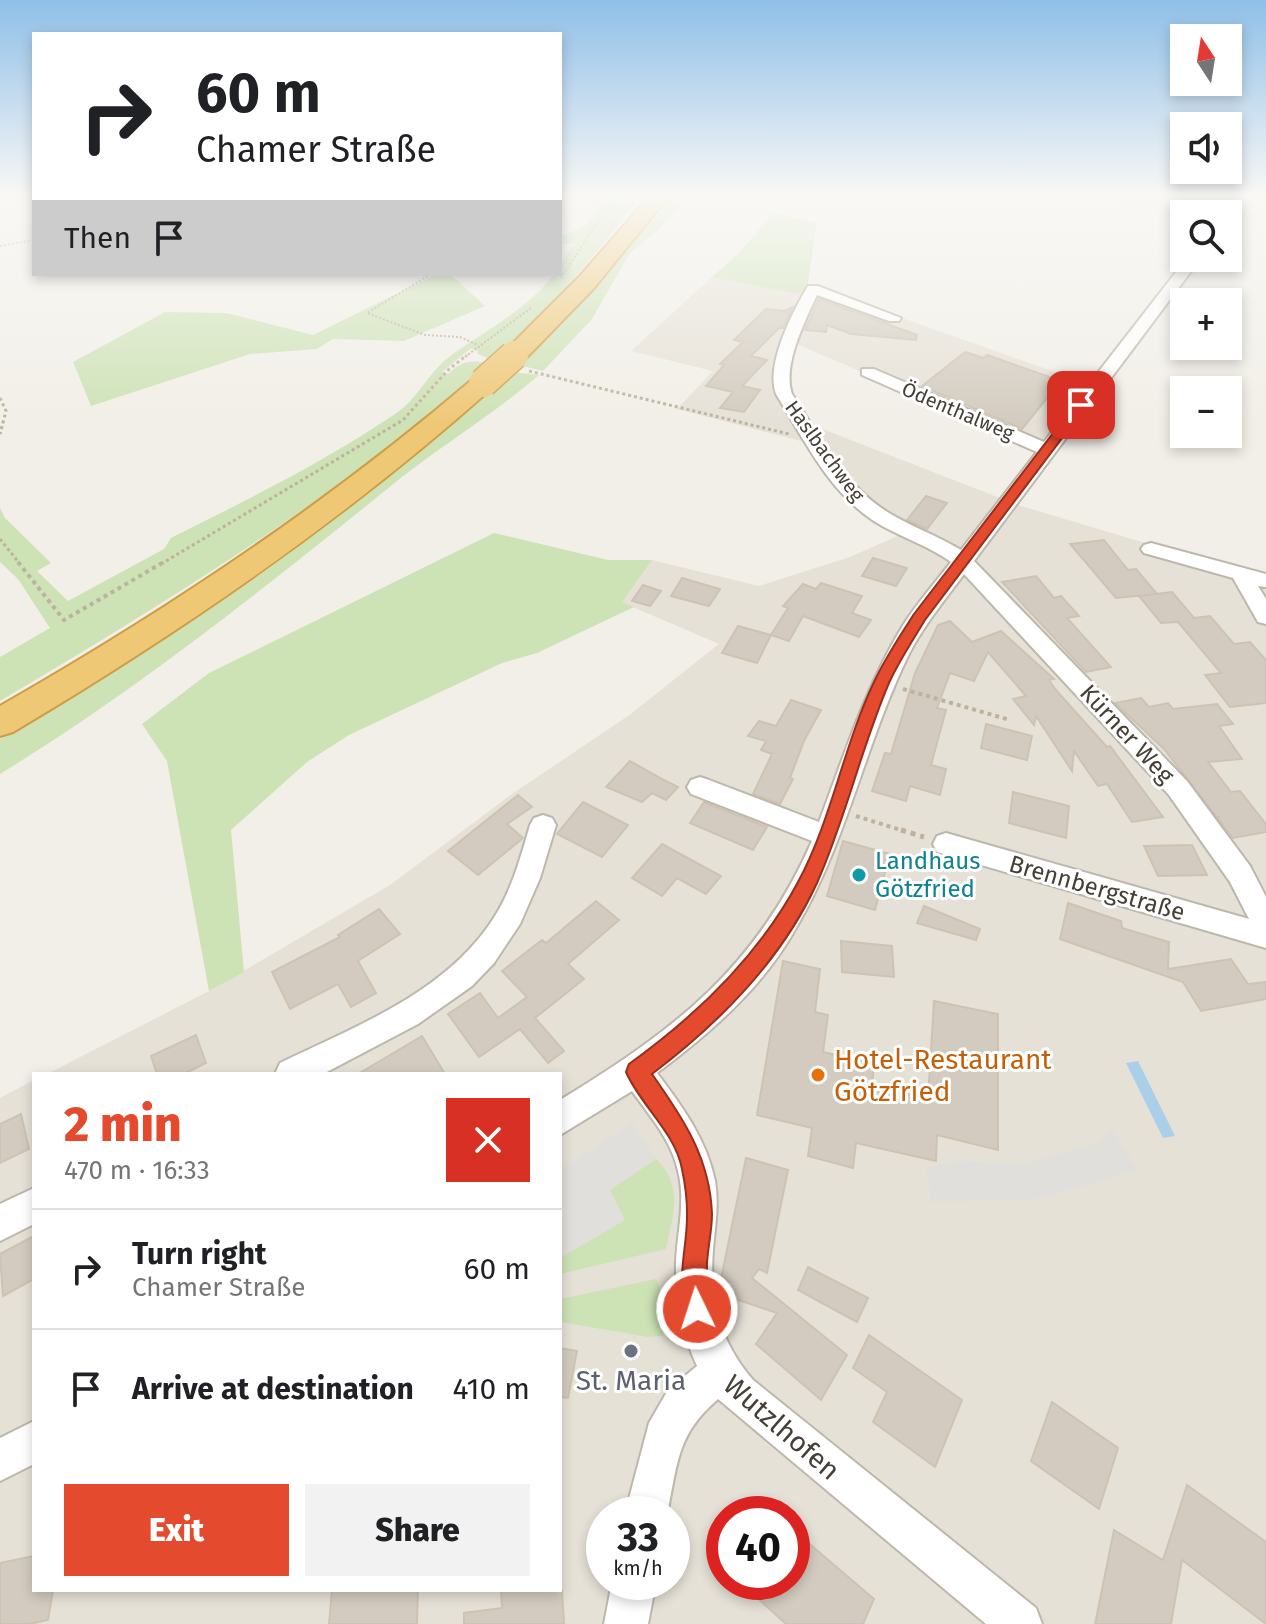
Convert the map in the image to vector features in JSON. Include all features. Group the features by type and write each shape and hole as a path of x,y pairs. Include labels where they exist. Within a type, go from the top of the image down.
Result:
{"highway":[{"path":"0,723 164,624 249,567 386,467 483,383 523,362 595,273"}],"street":[{"path":"562,1118 637,1072 689,1033 768,949 807,885 881,683 919,617 1183,273"},
{"name":"Haslbachweg","path":"894,318 813,289 789,339 781,386 840,479 867,508 963,561"},
{"name":"Ödenthalweg","path":"868,372 1047,450"},
{"path":"1151,549 1266,581"},
{"name":"Kürner Weg","path":"963,561 1178,788 1240,874 1266,925"},
{"path":"1243,577 1266,617"},
{"path":"700,787 827,836"},
{"path":"295,1072 402,1017 441,992 473,964 502,930 532,866 543,825"},
{"name":"Brennbergstraße","path":"946,844 1266,936"},
{"name":"Wutzlhofen","path":"637,1072 672,1122 693,1163 699,1214 694,1266 697,1309 705,1344 719,1372 739,1394 1020,1624"},
{"path":"0,1223 32,1206"},
{"path":"650,1496 663,1437 682,1404 719,1372"},
{"path":"0,1461 32,1442"},
{"path":"626,1624 631,1600"}],"path":[{"path":"428,276 367,313 425,335 460,337 478,345"},
{"path":"558,282 562,276"},
{"path":"0,539 64,620 403,420 448,370 540,301"},
{"path":"523,362 814,440"},
{"path":"0,398 6,411 0,434"},
{"path":"881,683 1010,720"},
{"path":"836,810 946,844"}],"shaded area":[{"path":"712,277 806,296 806,284 1106,390 1055,455 792,342 786,384 807,423 1018,505 1239,571 1266,576 1266,1624 0,1624 0,1098 32,1081 32,1592 562,1592 562,1072 51,1072 209,991 390,885 512,794 628,716 719,644 621,602 652,560 759,586 850,557 900,535 805,442 677,409 713,371 631,351"},
{"path":"632,1123 656,1159 610,1190 625,1220 562,1257 562,1168"},
{"path":"1111,1128 1138,1170 1036,1199 931,1202 926,1168 953,1161 1023,1164 1100,1142"}],"green space":[{"path":"578,273 533,322 492,360 478,354 477,349 470,349 442,372 448,374 466,362 488,363 374,458 190,585 0,701 0,657 50,628 18,579 0,562 0,508 5,518 51,563 37,571 68,601 164,549 171,538 257,495 368,432 410,401 449,357 518,309 552,276"},
{"path":"607,273 619,273 592,319 543,371 519,365"},
{"path":"717,273 809,273 806,296 712,277"},
{"path":"433,276 452,276 485,306 404,341 333,339 317,349 250,354 91,406 73,362 165,312 226,313 313,335"},
{"path":"512,372 539,375 155,669 53,741 0,774 0,739 134,655 264,567 391,473"},
{"path":"494,533 608,560 652,560 622,602 634,607 537,653 502,663 349,735 307,762 231,830 244,972 209,991 167,761 142,724 209,673"},
{"path":"656,1159 665,1169 673,1190 673,1213 666,1249 562,1274 562,1257 624,1220 609,1190"},
{"path":"656,1279 663,1296 670,1335 648,1337 562,1322 562,1299"}],"water":[{"path":"1138,1061 1175,1136 1163,1138 1126,1063"}],"building":[{"path":"819,299 917,335 916,340 851,334 827,325 826,332 805,330"},
{"path":"793,307 783,328 779,328 751,356 767,360 742,386 760,390 744,412 720,408 733,392 706,386 724,365 720,364 743,342 734,340 766,309 784,311"},
{"path":"965,352 984,358 987,355 1061,381 1022,429 922,386"},
{"path":"926,496 947,503 927,529 907,520"},
{"path":"1104,540 1128,570 1136,569 1157,594 1116,598 1070,544"},
{"path":"873,558 907,568 896,586 862,576"},
{"path":"1036,576 1054,598 1061,596 1079,616 1067,618 1111,667 1086,672 1002,582"},
{"path":"682,578 720,589 709,606 671,596"},
{"path":"821,583 862,596 852,613 871,620 859,637 803,616 789,641 771,635 788,608 783,606 803,584 816,589"},
{"path":"643,585 661,591 650,606 632,601"},
{"path":"1172,592 1194,618 1210,616 1234,644 1250,642 1266,660 1266,703 1230,707 1205,675 1221,673 1178,622 1161,623 1139,596"},
{"path":"950,621 972,642 1001,631 1054,679 1049,680 1055,689 1107,747 1110,746 1163,817 1132,822 1107,784 1098,786 1074,751 1072,771 1036,716 1034,725 1013,699 1026,696 988,652 974,681 950,673 937,708 946,710 931,765 946,769 940,795 910,786 906,801 872,791 885,753 891,754 915,673 938,625"},
{"path":"738,626 771,635 757,663 722,653"},
{"path":"1141,698 1149,707 1168,703 1173,709 1217,704 1233,724 1219,726 1242,759 1208,762 1231,792 1240,791 1266,824 1266,832 1233,838 1164,749 1115,703"},
{"path":"791,700 821,710 804,741 790,778 793,779 780,804 753,794 772,754 761,750 766,741 748,736 759,721 776,726"},
{"path":"986,724 1032,736 1027,760 981,748"},
{"path":"630,761 678,787 666,800 652,793 642,802 606,787"},
{"path":"1013,792 1069,806 1066,838 1009,823"},
{"path":"518,795 532,807 507,824 523,838 478,875 448,851"},
{"path":"583,802 628,825 602,857 557,834"},
{"path":"704,802 767,827 753,850 690,823"},
{"name":"Landhaus Götzfried","path":"843,841 890,854 875,910 827,896"},
{"path":"662,844 721,876 706,894 677,878 662,896 632,878"},
{"path":"1192,845 1207,875 1158,876 1144,846"},
{"path":"596,901 619,920 568,964 584,979 535,1018 564,1051 548,1063 520,1029 479,1057 448,1014 480,993 498,1018 527,997 502,971 542,940 546,943"},
{"path":"1068,903 1121,921 1122,928 1169,942 1168,969 1231,959 1248,984 1266,982 1266,999 1201,1011 1183,982 1060,939"},
{"path":"924,906 980,929 976,940 917,923"},
{"path":"379,909 400,934 358,961 376,993 351,1007 338,984 290,1009 272,972 340,937 338,935"},
{"path":"841,941 892,946 894,977 842,972"},
{"name":"Hotel-Restaurant Götzfried","path":"783,961 820,969 815,1012 828,1015 823,1052 874,1064 872,1086 928,1099 934,1001 998,1014 998,1150 937,1135 936,1161 856,1143 853,1168 808,1156 812,1128 757,1115"},
{"path":"196,1035 206,1063 188,1072 156,1072 151,1056"},
{"path":"422,1036 444,1072 361,1072"},
{"path":"21,1114 29,1149 0,1163 0,1124"},
{"path":"746,1158 788,1170 767,1273 759,1269 752,1278 847,1355 821,1400 756,1344 777,1313 718,1293"},
{"path":"32,1237 32,1280 3,1296 0,1254"},
{"path":"808,1267 868,1298 857,1322 798,1290"},
{"path":"869,1335 962,1400 935,1467 873,1422 887,1392 853,1368"},
{"path":"562,1348 577,1351 568,1398 562,1397"},
{"path":"1052,1402 1118,1448 1099,1509 1031,1461"},
{"path":"1187,1485 1266,1542 1266,1624 1182,1560 1171,1624 1095,1624 1114,1530 1163,1560"},
{"path":"810,1544 874,1599 863,1624 786,1624 760,1600 810,1600"},
{"path":"32,1556 32,1592 53,1592 48,1620 30,1624 0,1624 0,1563"},
{"path":"562,1590 564,1624 464,1624 464,1613 502,1608 501,1592"},
{"path":"332,1592 418,1592 417,1624 329,1624"}],"place":[{"name":"Landhaus Götzfried","path":"859,875"},
{"name":"Hotel-Restaurant Götzfried","path":"818,1075"},
{"name":"St. Maria","path":"631,1351"}],"route":[{"path":"697,1309 694,1266 699,1214 698,1184 693,1163 672,1122 637,1072 689,1033 768,949 807,885 881,683 899,650 919,617 1081,405"}]}
